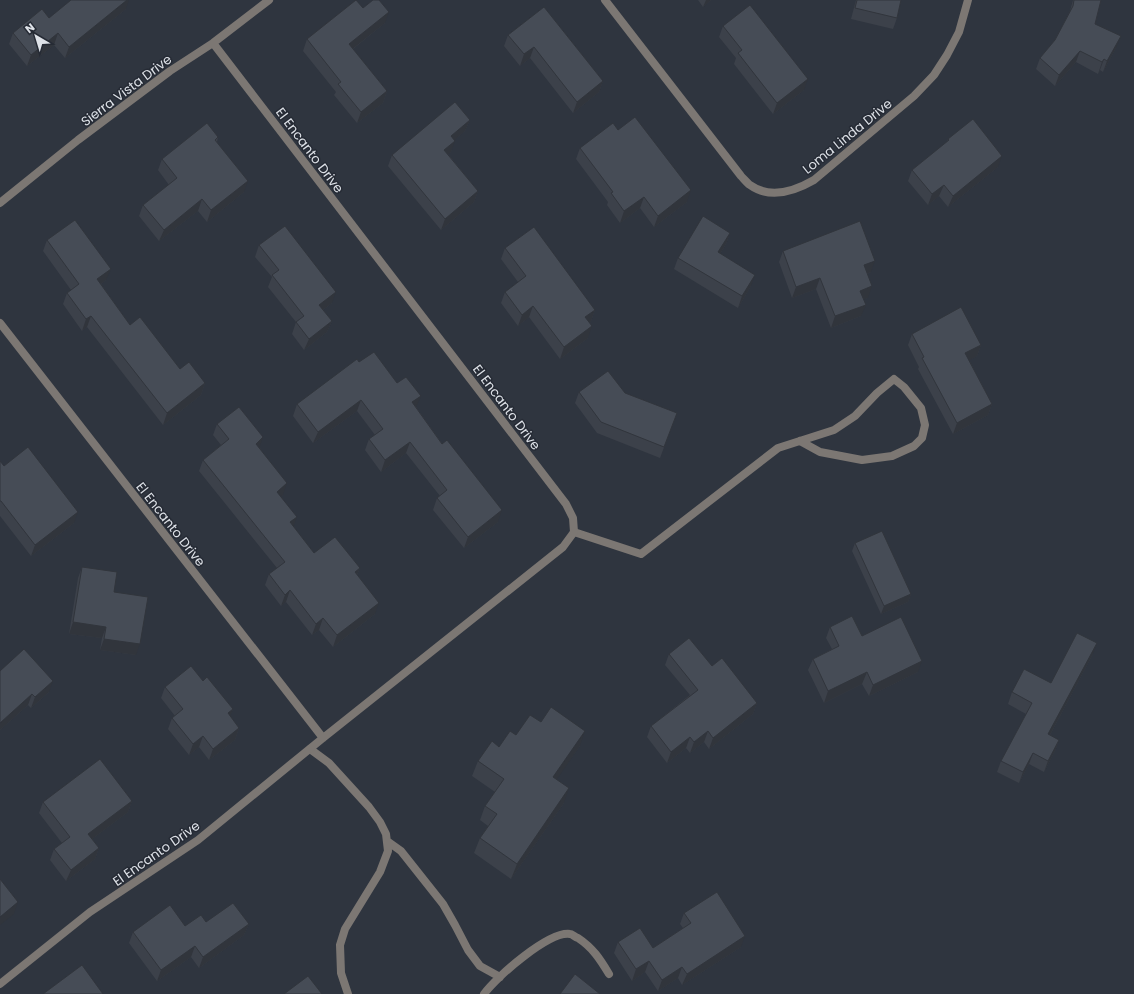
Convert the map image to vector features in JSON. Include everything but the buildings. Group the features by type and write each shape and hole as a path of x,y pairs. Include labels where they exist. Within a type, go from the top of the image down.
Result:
{"street":[{"name":"Sierra Vista Drive","path":"0,203 78,140 164,76 213,43 269,0"},
{"name":"Loma Linda Drive","path":"605,0 741,176 750,185 760,190 772,193 789,192 814,180 914,96 934,75 948,55 958,32 968,0"},
{"name":"El Encanto Drive","path":"0,984 90,912 198,840 323,738 564,547 574,532 573,518 566,504 213,43"},
{"name":"El Encanto Drive","path":"0,324 323,738"},
{"path":"574,532 641,554 778,448 834,430 855,416 877,393 894,379 904,386 921,408 925,425 922,438 914,446 892,456 862,460 820,452 800,441"},
{"path":"310,749 329,764 369,807 380,822 386,834 388,851 380,872 345,929 340,945 341,973 348,994"},
{"path":"387,841 401,851 443,904 468,950 480,966 500,977"},
{"path":"484,994 500,977 534,948 548,939 563,934 570,934 586,944 598,956 609,974"}]}
